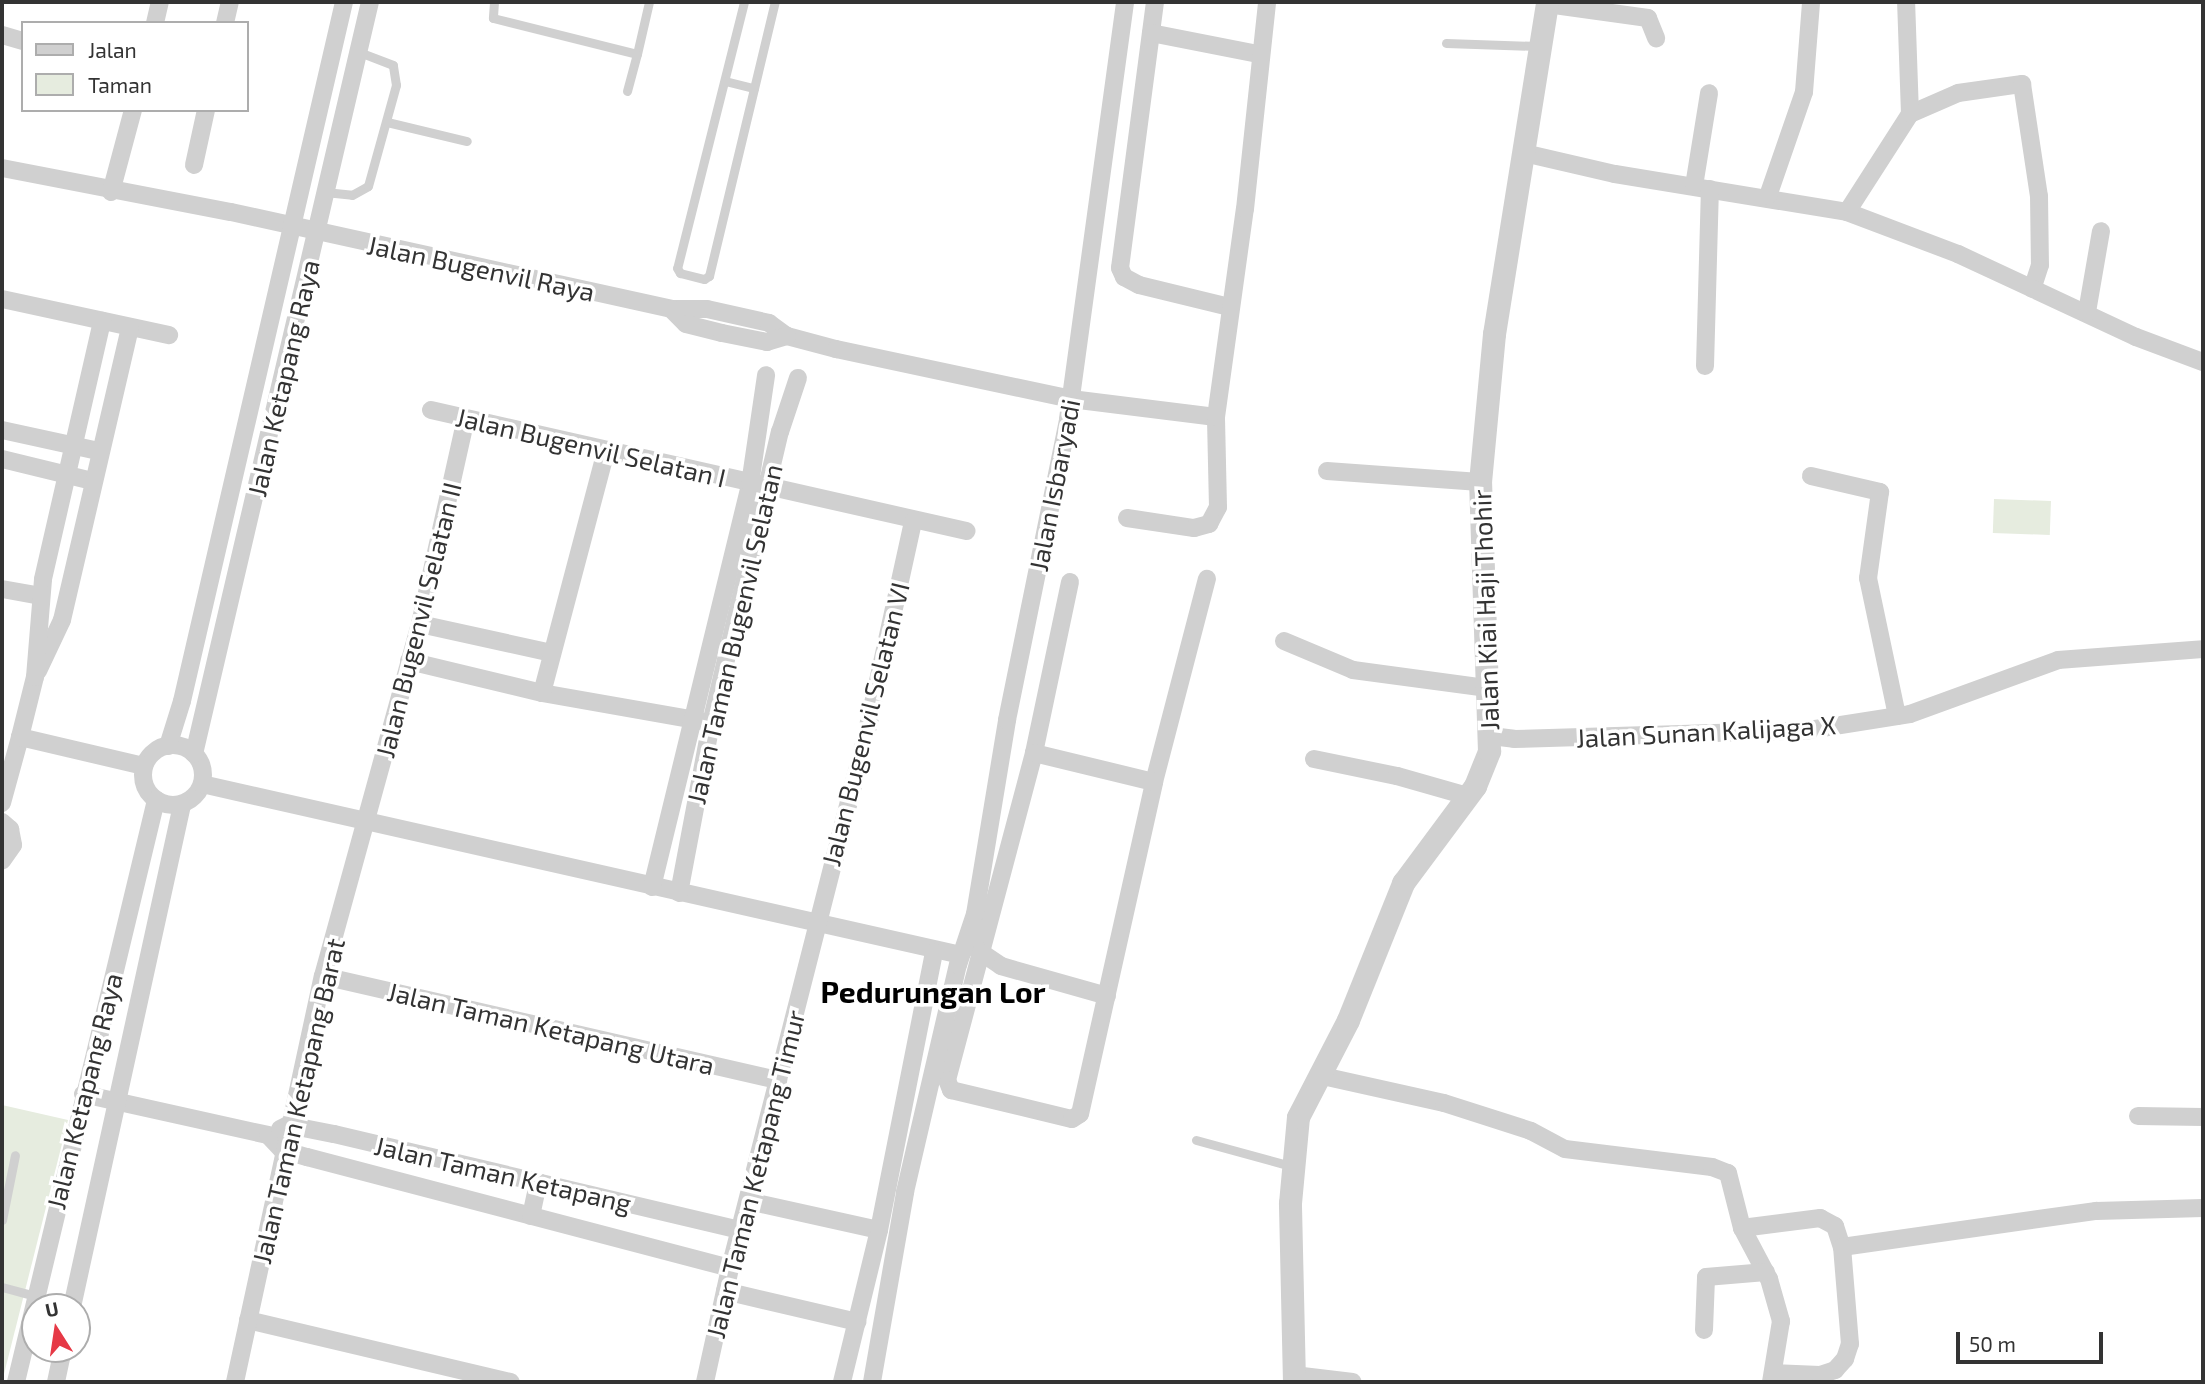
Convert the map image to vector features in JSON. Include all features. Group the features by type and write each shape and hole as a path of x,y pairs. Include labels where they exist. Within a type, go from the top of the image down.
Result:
{"street":[{"path":"155,21 160,2"},
{"path":"225,21 230,2"},
{"name":"Jalan Ketapang Raya","path":"168,746 182,701 344,2"},
{"name":"Jalan Ketapang Raya","path":"194,754 370,2"},
{"name":"Jalan Isbaryadi","path":"872,1382 905,1192 961,955 975,915 1007,720 1071,399 1125,2"},
{"path":"1155,2 1120,268 1124,277 1139,285 1229,307"},
{"path":"1127,518 1194,528 1214,519 1218,507 1216,417 1229,307 1245,209 1258,54 1267,2"},
{"path":"1906,2 1910,114"},
{"path":"1547,3 1648,18 1656,38"},
{"name":"Jalan Kiai Haji Thohir","path":"1294,1379 1292,1166 1298,1117 1348,1020 1403,883 1467,796 1484,765 1491,736 1486,688 1480,482 1494,334 1547,3"},
{"path":"1768,196 1804,92 1811,4"},
{"path":"1151,33 1258,54"},
{"path":"2,35 21,40"},
{"path":"1847,212 1910,114 1958,93 2022,84 2039,196 2040,265 2032,289"},
{"path":"1705,366 1702,187 1709,93"},
{"path":"111,192 132,112"},
{"path":"194,165 206,112"},
{"path":"1524,153 1847,212 1958,254 2136,337 2203,362"},
{"name":"Jalan Bugenvil Raya","path":"2,168 111,192 317,231 671,309 686,324 753,341 774,342 786,336 1071,399 1216,417"},
{"path":"2087,312 2101,231"},
{"path":"2,299 169,335"},
{"path":"2,803 35,677 41,587 64,474 102,321"},
{"path":"35,677 62,620 98,451 130,328"},
{"name":"Jalan Taman Bugenvil Selatan","path":"679,893 759,486 766,375"},
{"name":"Jalan Taman Bugenvil Selatan","path":"652,887 691,720 759,486 798,378"},
{"name":"Jalan Bugenvil Selatan I","path":"431,410 759,486"},
{"name":"Jalan Bugenvil Selatan II","path":"367,821 420,624 466,419"},
{"path":"2,430 98,451"},
{"path":"542,692 606,450"},
{"path":"2,459 92,481"},
{"path":"1327,471 1480,482"},
{"path":"1811,476 1880,492 1868,578 1897,716"},
{"path":"759,486 913,522 966,531"},
{"name":"Jalan Bugenvil Selatan VI","path":"817,925 867,732 913,522"},
{"path":"1070,582 1034,753 984,952 947,1080 949,1089 1072,1119 1080,1114 1154,782 1207,579"},
{"path":"2,589 69,585"},
{"path":"38,615 62,620"},
{"path":"420,624 552,653"},
{"path":"1284,642 1353,670 1486,688"},
{"name":"Jalan Sunan Kalijaga X","path":"1491,736 1514,739 1809,730 1897,716 2058,660 2203,649"},
{"path":"410,662 542,692 711,723"},
{"path":"182,701 206,707"},
{"path":"20,737 144,766"},
{"path":"168,746 194,754 202,766 202,784 182,805 156,800 146,789 144,766 153,753 168,746"},
{"path":"1034,753 1154,782"},
{"path":"1314,760 1397,776 1467,796"},
{"path":"202,784 934,951 961,955 984,952 1001,966 1107,996"},
{"name":"Jalan Ketapang Raya","path":"37,1293 156,800"},
{"name":"Jalan Ketapang Raya","path":"75,1293 182,805"},
{"name":"Jalan Taman Ketapang Barat","path":"235,1382 282,1150 323,976 367,821"},
{"path":"2,822 13,837 10,853 2,861"},
{"name":"Jalan Taman Ketapang Timur","path":"705,1382 730,1268 817,925"},
{"path":"842,1382 879,1230 934,951"},
{"path":"961,955 978,971"},
{"path":"978,971 1001,966"},
{"name":"Jalan Taman Ketapang Utara","path":"323,976 778,1080"},
{"path":"1318,1074 1444,1103 1531,1131 1565,1149 1712,1167 1728,1173 1742,1228 1766,1272 1781,1321 1772,1377 1820,1376 1835,1370 1845,1359 1850,1344 1842,1247 1835,1226 1820,1218 1742,1228"},
{"path":"83,1094 268,1136 282,1150"},
{"path":"2138,1116 2203,1117"},
{"path":"268,1136 288,1125"},
{"name":"Jalan Taman Ketapang","path":"288,1125 740,1230"},
{"name":"Jalan Taman Ketapang","path":"282,1150 730,1268"},
{"path":"488,1205 496,1173"},
{"path":"531,1216 538,1182"},
{"path":"748,1201 879,1230"},
{"path":"1842,1247 2096,1211 2203,1208"},
{"path":"1704,1330 1706,1277 1766,1272"},
{"path":"725,1291 857,1322"},
{"path":"248,1320 512,1382"},
{"name":"Jalan Ketapang Raya","path":"16,1382 21,1360"},
{"path":"56,1382 60,1363"},
{"path":"1294,1379 1353,1382"}],"lane":[{"path":"494,2 493,18 637,54"},
{"path":"627,91 649,2"},
{"path":"744,2 677,268 680,273 709,276 775,2"},
{"path":"1446,43 1541,47"},
{"path":"324,191 352,195 368,186 387,122 396,85 395,67 359,52"},
{"path":"725,81 754,88"},
{"path":"387,122 467,141"},
{"path":"1196,1140 1292,1166"},
{"path":"2,1216 15,1156"},
{"path":"2,1287 25,1293"}],"green space":[{"path":"1994,499 2051,501 2050,535 1993,533"},
{"path":"2,1105 68,1120 24,1293 21,1293 21,1307 2,1382"}],"district":[{"name":"Pedurungan Lor","path":"933,991"}]}
